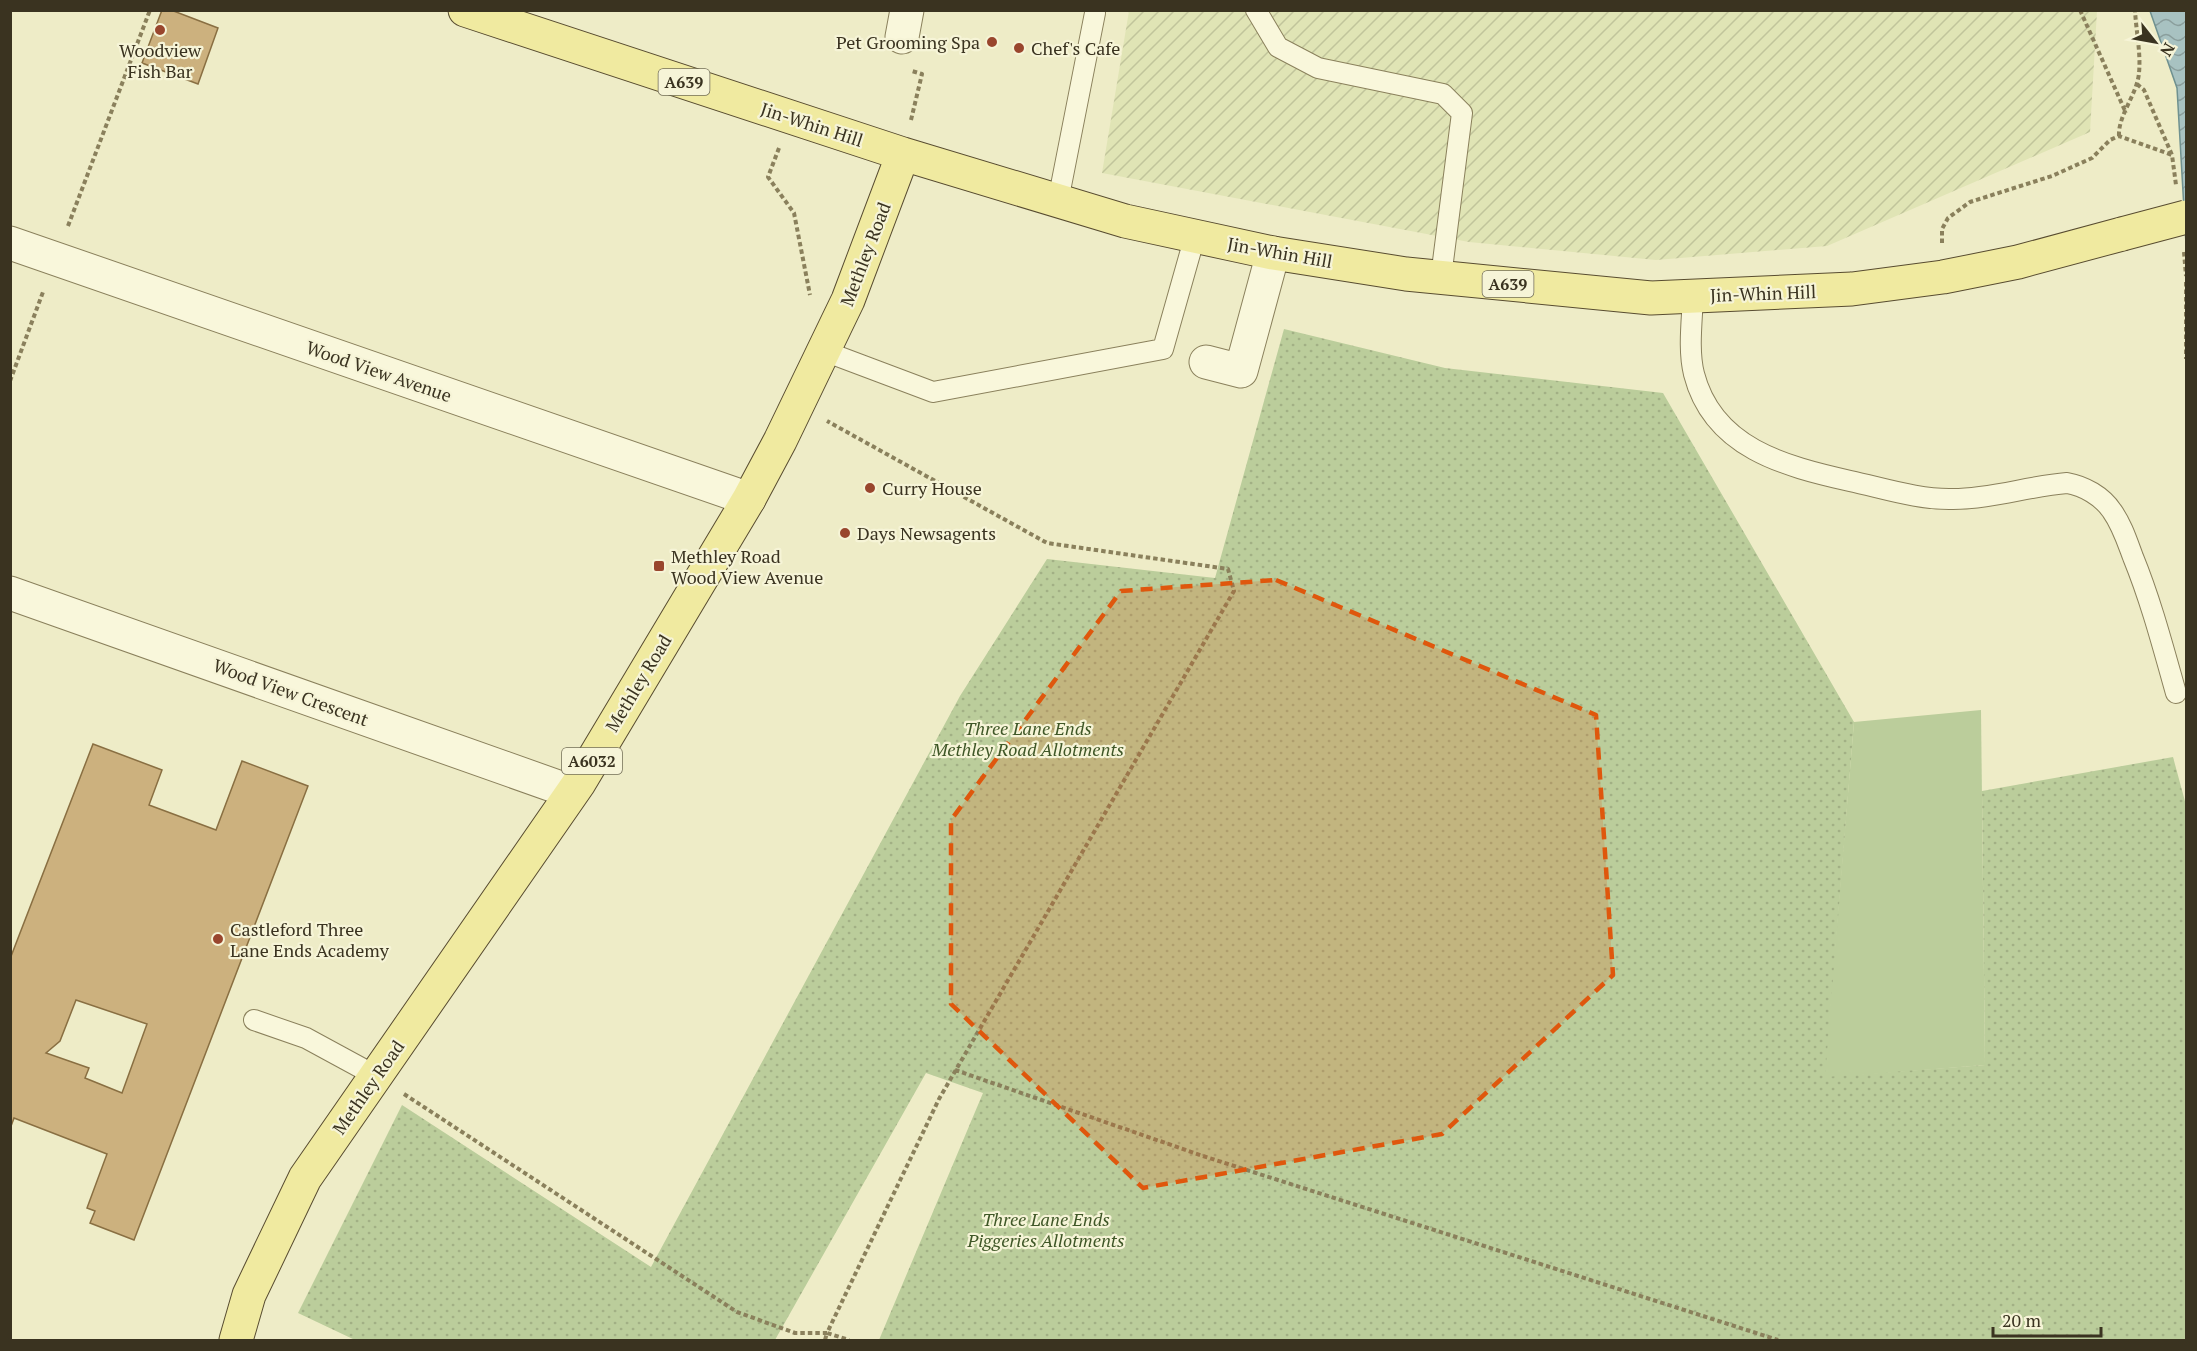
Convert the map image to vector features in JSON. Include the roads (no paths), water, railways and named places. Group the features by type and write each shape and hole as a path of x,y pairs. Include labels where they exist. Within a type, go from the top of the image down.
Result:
{"main road":[{"name":"Jin-Whin Hill","path":"465,10 903,154 1125,221 1273,253 1441,277 1651,298 1852,289 1943,277 2018,262 2187,217"},
{"name":"Methley Road","path":"236,1341 249,1295 305,1178 572,792 749,499 843,311 903,154"}],"street":[{"name":"Wood View Avenue","path":"10,243 749,499"},
{"path":"1206,362 1241,371 1273,253"},
{"name":"Wood View Crescent","path":"10,592 572,792"}],"lane":[{"path":"1256,10 1278,47 1318,68 1443,94 1462,113 1441,277"},
{"path":"1058,201 1095,13"},
{"path":"824,351 933,392 1163,349 1195,236"},
{"path":"1693,296 1692,358 1700,391 1716,420 1738,441 1758,453 1780,463 1838,478 1941,498 1968,498 2067,483 2083,487 2097,495 2112,510 2124,532 2151,604 2176,693"},
{"path":"254,1020 306,1038 376,1076"}],"water":[{"path":"2150,11 2186,11 2186,244 2177,88"}],"place":[{"name":"Woodview Fish Bar","path":"160,30"},
{"name":"Pet Grooming Spa","path":"992,42"},
{"name":"Chef's Cafe","path":"1019,48"},
{"name":"Curry House","path":"870,488"},
{"name":"Days Newsagents","path":"845,533"},
{"name":"Methley Road Wood View Avenue","path":"659,566"},
{"name":"Castleford Three Lane Ends Academy","path":"218,939"}],"park label":[{"name":"Three Lane Ends Methley Road Allotments","path":"1028,738"},
{"name":"Three Lane Ends Piggeries Allotments","path":"1046,1229"}]}
